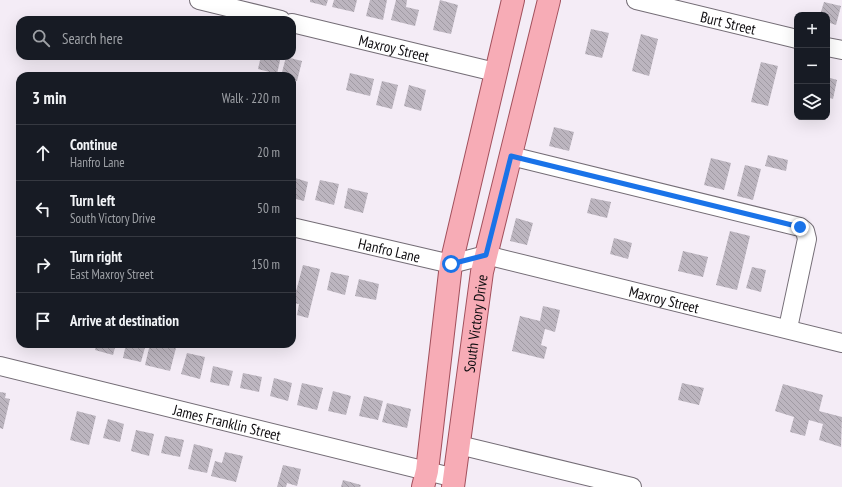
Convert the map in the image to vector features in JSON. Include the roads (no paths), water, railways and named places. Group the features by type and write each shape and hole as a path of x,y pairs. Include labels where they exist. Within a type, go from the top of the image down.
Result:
{"main road":[{"name":"South Victory Drive","path":"425,479 451,264 513,0"},
{"name":"South Victory Drive","path":"454,482 482,272 549,0"}],"street":[{"path":"199,0 265,16"},
{"name":"Burt Street","path":"636,0 794,38"},
{"name":"Maxroy Street","path":"296,24 495,72"},
{"path":"830,48 842,50"},
{"path":"511,156 800,227 805,231 808,239 788,328"},
{"name":"Hanfro Lane","path":"296,228 451,264 486,255"},
{"name":"Maxroy Street","path":"486,255 788,328 842,343"},
{"name":"James Franklin Street","path":"0,366 425,479 454,482"},
{"path":"459,445 632,487"}]}
